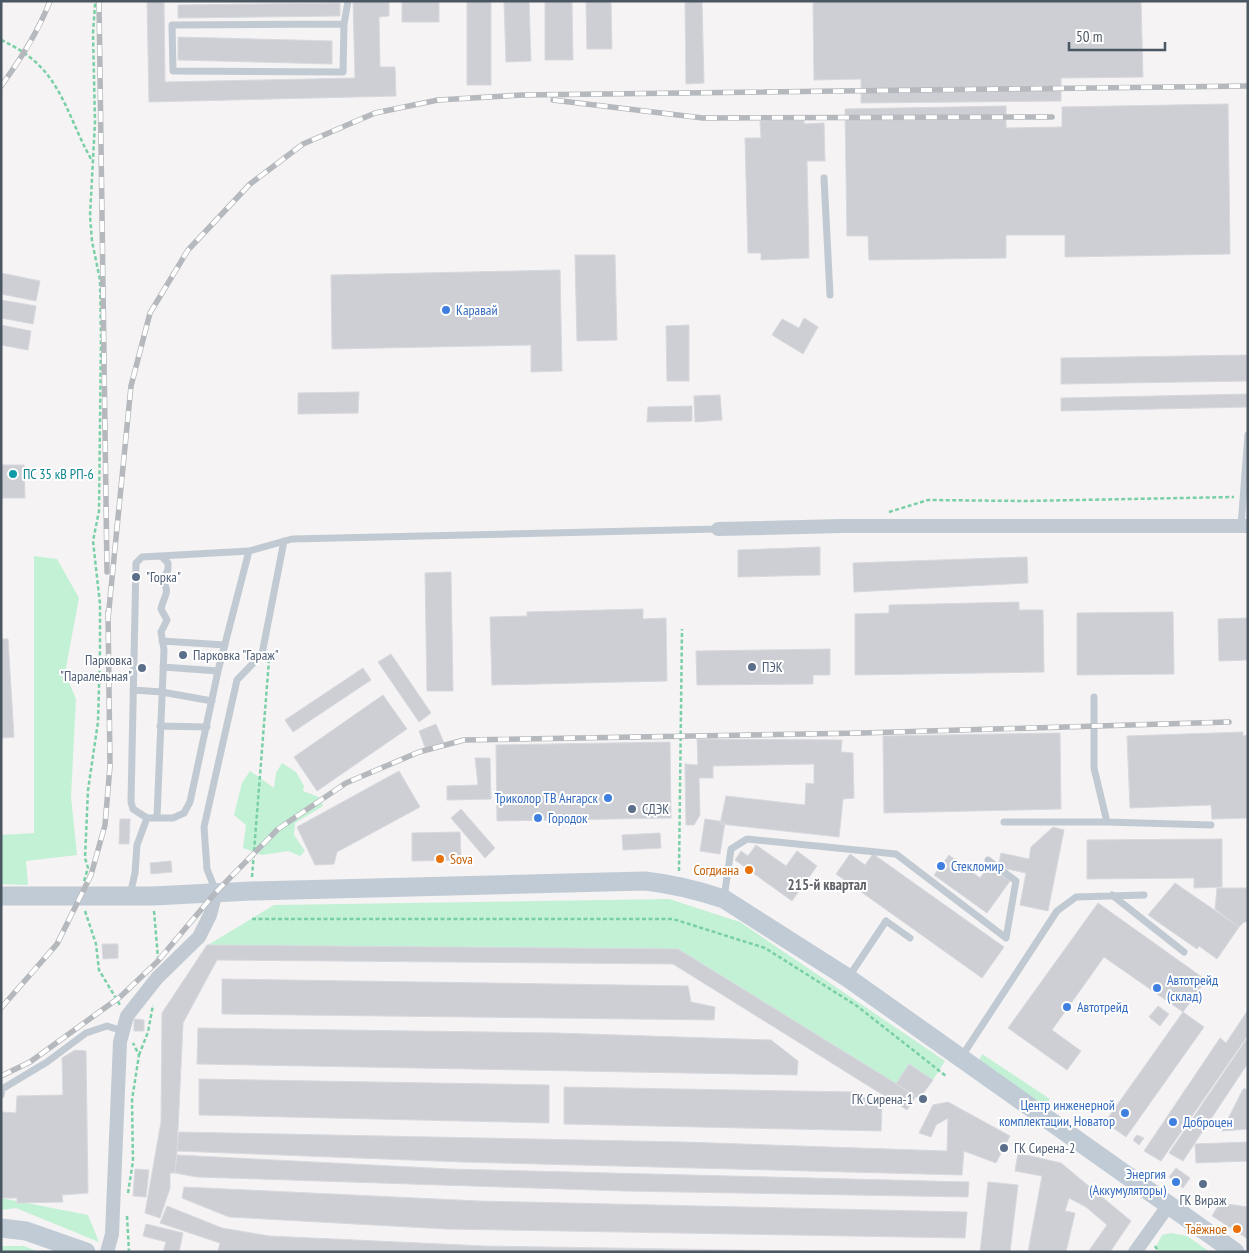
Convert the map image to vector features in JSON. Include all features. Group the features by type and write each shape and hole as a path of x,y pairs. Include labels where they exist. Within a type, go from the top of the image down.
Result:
{"street":[{"path":"718,529 842,526 1244,526"},
{"path":"1,896 153,896 216,892 645,880 679,885 724,899 848,978 1235,1252"},
{"path":"107,1252 112,1234 120,1042 127,1016 158,978 199,937 210,916 216,892"},
{"path":"1135,1252 1168,1206"},
{"path":"1,1228 26,1231 86,1252"}],"lane":[{"path":"344,24 172,25 173,71 343,72 344,24 348,1"},
{"path":"824,178 830,295"},
{"path":"1244,526 1243,496 1248,435"},
{"path":"249,551 218,671 193,792 184,813 173,818 147,818 133,809 131,802 136,563 142,557 162,558 249,551 284,541 718,529"},
{"path":"216,892 207,869 204,828 237,680 262,654 284,541"},
{"path":"157,817 164,650 161,632 167,620 162,609 168,589 163,582 168,569 168,563 162,558"},
{"path":"162,641 225,644"},
{"path":"163,666 218,671"},
{"path":"133,690 162,692 212,701"},
{"path":"1094,697 1094,768 1107,822"},
{"path":"160,726 207,727"},
{"path":"130,896 135,873 136,845 147,818"},
{"path":"1004,822 1211,825"},
{"path":"724,899 731,849 747,839 866,849 896,854 1006,938 1016,881 988,860"},
{"path":"1112,895 1184,952"},
{"path":"960,1058 1057,911 1076,897 1144,895"},
{"path":"848,978 886,921 910,938"},
{"path":"1,1095 2,1088 47,1062 86,1033 107,1026 123,1031"}],"path":[{"path":"75,897 88,868 86,858 88,790 98,713 100,604 93,541 99,511 101,336 100,280 92,241 90,216 95,122 93,33 95,5 99,1"},
{"path":"1,40 32,58 54,80 92,160"},
{"path":"880,514 928,500 1025,501 1243,496"},
{"path":"679,885 682,629"},
{"path":"251,891 270,654"},
{"path":"153,896 159,953 158,978"},
{"path":"252,919 673,919 765,948 857,1006 946,1076"},
{"path":"139,1054 148,1032 153,1005"}],"green space":[{"path":"34,556 57,559 79,598 65,673 76,699 71,797 77,855 26,861 28,885 1,884 1,835 34,833"},
{"path":"282,763 296,772 304,786 303,791 319,797 323,806 295,823 294,835 305,851 300,856 288,851 262,855 243,848 246,825 234,815 242,783 250,771 274,788 276,773"},
{"path":"669,899 740,922 945,1061 933,1080 909,1064 896,1084 678,949 208,945 274,905"},
{"path":"982,1054 1050,1099 1047,1103 1034,1099 979,1061"},
{"path":"1,1198 88,1215 99,1242 16,1208 1,1210"},
{"path":"1171,1233 1187,1236 1210,1252 1160,1252 1156,1247 1162,1235"},
{"path":"1,1246 24,1246 39,1252 1,1252"}],"building":[{"path":"147,1 164,1 165,82 355,78 353,1 389,1 389,16 379,17 380,67 395,67 396,96 149,102"},
{"path":"402,1 439,1 439,22 402,22"},
{"path":"467,1 491,1 491,85 467,85"},
{"path":"504,1 529,1 531,61 506,62"},
{"path":"545,1 572,1 573,60 545,60"},
{"path":"586,1 611,1 612,49 587,49"},
{"path":"685,1 702,1 704,83 686,84"},
{"path":"813,1 1141,1 1143,77 1061,78 1061,101 861,103 861,79 814,80"},
{"path":"340,3 340,16 178,18 178,5"},
{"path":"178,37 332,41 332,64 178,60"},
{"path":"1228,104 1230,254 1065,257 1065,235 1006,235 1006,258 869,260 868,236 847,236 845,109 1006,106 1006,128 1062,127 1062,107"},
{"path":"804,120 804,124 824,123 825,161 807,161 809,258 761,260 761,253 748,253 745,138 761,138 760,121"},
{"path":"575,255 615,255 617,340 577,341"},
{"name":"Каравай","path":"560,270 562,371 531,372 531,345 332,349 331,275"},
{"path":"1,273 40,281 36,301 1,294"},
{"path":"1,300 36,306 33,324 1,318"},
{"path":"804,318 818,327 803,354 772,335 782,319 799,328"},
{"path":"1,325 31,331 28,350 1,345"},
{"path":"689,325 689,381 667,381 666,326"},
{"path":"1248,355 1248,381 1061,384 1061,358"},
{"path":"359,392 358,413 298,414 298,393"},
{"path":"1248,394 1248,407 1061,411 1061,398"},
{"path":"720,395 722,420 695,422 694,396"},
{"path":"692,406 692,421 647,422 648,407"},
{"name":"ПС 35 кВ РП-6","path":"1,465 24,465 25,498 1,498"},
{"path":"820,547 820,575 738,577 738,550"},
{"path":"1027,557 1028,583 854,592 853,563"},
{"path":"451,572 453,691 427,691 425,573"},
{"path":"1019,602 1019,610 1043,610 1044,672 855,675 855,614 889,613 889,605"},
{"path":"643,609 643,619 666,618 667,681 492,685 490,617 527,616 527,612"},
{"path":"1173,612 1174,674 1077,675 1077,613"},
{"path":"1248,618 1248,660 1219,661 1218,619"},
{"path":"1,639 8,639 14,737 1,738"},
{"path":"830,649 830,675 813,675 813,684 697,685 696,651"},
{"path":"391,654 431,713 419,722 378,662"},
{"path":"363,668 371,680 293,732 285,720"},
{"path":"383,695 407,729 317,791 294,757"},
{"path":"436,724 444,743 426,750 419,731"},
{"path":"1243,732 1243,736 1248,735 1248,818 1212,819 1211,805 1130,808 1127,736"},
{"path":"1060,733 1061,809 884,813 883,736"},
{"path":"697,739 842,740 841,752 853,753 854,798 843,799 839,837 720,824 726,796 805,805 806,783 814,784 814,764 713,766 713,778 699,778 700,815 694,825 686,825 685,764 698,765"},
{"path":"670,742 671,818 497,821 496,745"},
{"path":"475,758 490,758 491,799 447,800 447,786 478,785"},
{"path":"399,771 420,807 337,852 334,864 315,865 297,827"},
{"path":"461,809 495,848 485,858 451,818"},
{"path":"120,819 130,819 129,844 119,844"},
{"path":"705,819 725,822 720,854 700,851"},
{"path":"1053,827 1064,830 1048,911 1020,905 1026,873 998,867 1001,853 1029,859 1031,847"},
{"path":"1247,828 1248,828 1248,876"},
{"path":"460,832 461,860 412,861 412,833"},
{"path":"660,833 661,848 623,850 622,835"},
{"path":"1222,839 1222,887 1194,888 1194,878 1087,879 1087,840"},
{"path":"756,845 786,866 797,851 817,866 792,901 735,860 741,851 748,856"},
{"path":"850,854 865,865 873,854 1004,947 982,978 836,874"},
{"path":"949,855 980,878 989,866 1010,881 987,913 934,875"},
{"path":"171,861 172,872 151,874 150,863"},
{"path":"1175,883 1239,927 1217,959 1199,946 1197,949 1148,915"},
{"path":"1217,888 1248,888 1248,922 1244,922 1239,927 1215,909"},
{"path":"1098,903 1206,980 1183,1012 1104,957 1052,1030 1081,1051 1067,1070 1008,1028"},
{"path":"102,944 118,944 118,958 103,959"},
{"path":"207,945 678,949 916,1096 907,1110 673,964 217,960 183,1023 175,1173 170,1173 170,1188 160,1218 145,1213 161,1122 162,1013"},
{"path":"222,979 688,986 691,1002 715,1007 714,1020 222,1014"},
{"path":"1158,1006 1169,1014 1160,1026 1149,1017"},
{"path":"1248,1010 1248,1035 1161,1161 1144,1151 1220,1038 1226,1043"},
{"path":"1183,1012 1204,1027 1126,1137 1105,1122"},
{"path":"134,1019 144,1020 144,1031 134,1031"},
{"path":"198,1028 556,1033 771,1040 798,1061 797,1075 197,1064"},
{"path":"1248,1037 1248,1063 1183,1161 1169,1153"},
{"path":"75,1050 86,1051 88,1193 62,1195 63,1202 17,1203 17,1198 1,1198 1,1112 16,1113 17,1096 63,1095 62,1058"},
{"path":"909,1064 933,1080 919,1099 896,1084"},
{"path":"199,1079 549,1085 549,1123 199,1115"},
{"path":"564,1087 853,1092 882,1107 881,1131 564,1124"},
{"path":"1243,1089 1248,1089 1248,1129 1222,1131"},
{"path":"948,1102 1010,1136 996,1163 964,1151 962,1175 462,1162 177,1151 179,1132 683,1142 947,1151 948,1118 936,1125 931,1137 919,1133 933,1105"},
{"path":"1137,1135 1144,1138 1139,1145 1133,1140"},
{"path":"1248,1142 1248,1161 1196,1163 1195,1144"},
{"path":"1018,1153 1061,1163 1131,1221 1110,1252 1088,1252 1107,1225 1086,1207 1069,1198 1065,1211 1075,1213 1066,1252 1028,1252 1042,1176 1015,1171"},
{"path":"177,1155 450,1169 969,1182 968,1197 624,1191 197,1177 175,1173"},
{"path":"1176,1168 1190,1178 1183,1188 1169,1177"},
{"path":"135,1169 149,1170 146,1197 133,1196"},
{"path":"988,1182 1018,1185 1010,1252 980,1252"},
{"path":"184,1187 479,1201 967,1212 965,1238 446,1229 229,1217 182,1198"},
{"path":"1220,1203 1248,1207 1248,1239 1212,1216"},
{"path":"167,1206 222,1228 269,1236 484,1246 864,1252 218,1252 220,1243 160,1223"},
{"path":"146,1224 183,1233 179,1252 163,1252 166,1242 143,1236"}],"railway":[{"path":"1,86 28,45 50,1"},
{"path":"99,1 107,572"},
{"path":"108,619 131,386 150,313 188,250 250,184 303,144 375,113 438,100 522,95 1248,86"},
{"path":"553,100 703,118 1052,117"},
{"path":"1,1008 57,944 91,875 105,825 110,766 108,612"},
{"path":"1,1076 30,1062 120,997 157,962 216,892 278,829 346,783 419,752 464,740 862,733 1229,722"}],"place":[{"name":"Каравай","path":"446,310"},
{"name":"ПС 35 кВ РП-6","path":"13,474"},
{"name":"\"Горка\"","path":"136,577"},
{"name":"Парковка \"Гараж\"","path":"183,655"},
{"name":"ПЭК","path":"752,667"},
{"name":"Парковка \"Паралельная\"","path":"142,668"},
{"name":"Триколор ТВ Ангарск","path":"608,798"},
{"name":"СДЭК","path":"632,809"},
{"name":"Городок","path":"538,818"},
{"name":"Sova","path":"440,859"},
{"name":"Стекломир","path":"941,866"},
{"name":"Согдиана","path":"749,870"},
{"name":"Автотрейд (склад)","path":"1157,988"},
{"name":"Автотрейд","path":"1067,1007"},
{"name":"ГК Сирена-1","path":"923,1099"},
{"name":"Центр инженерной комплектации, Новатор","path":"1125,1113"},
{"name":"Доброцен","path":"1173,1122"},
{"name":"ГК Сирена-2","path":"1004,1148"},
{"name":"Энергия (Аккумуляторы)","path":"1176,1182"},
{"name":"ГК Вираж","path":"1203,1184"},
{"name":"Таёжное","path":"1237,1229"}],"district":[{"name":"215-й квартал","path":"827,885"}]}
